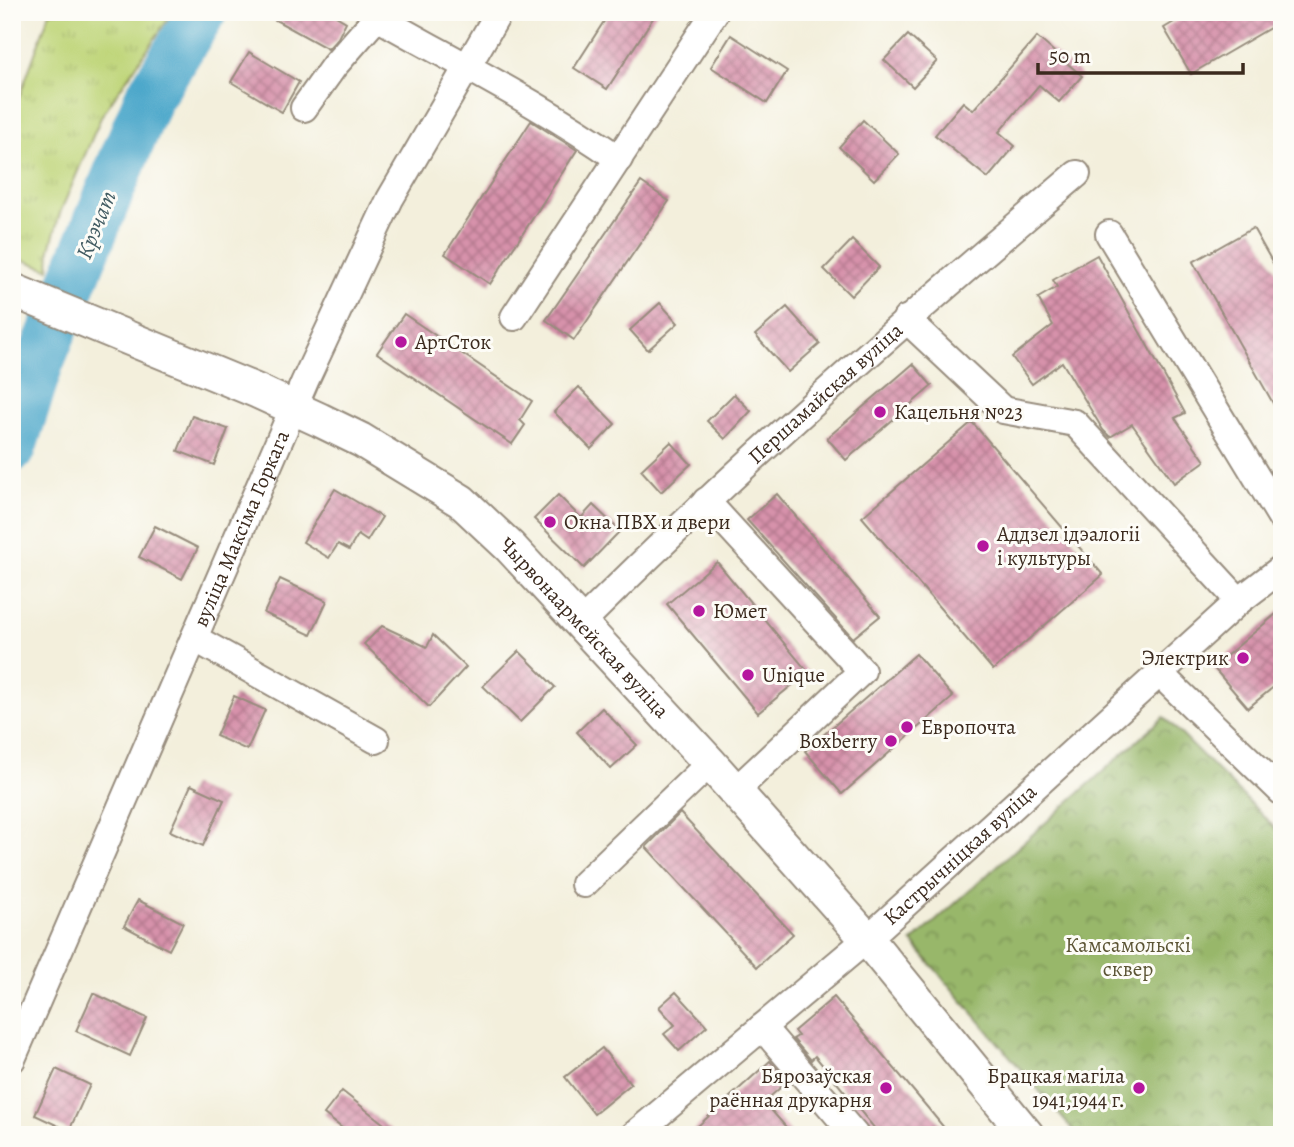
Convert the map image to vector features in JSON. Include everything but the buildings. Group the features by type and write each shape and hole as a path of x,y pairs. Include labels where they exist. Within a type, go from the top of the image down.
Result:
{"main road":[{"name":"Чырвонаармейская вуліца","path":"14,290 293,408 361,440 461,501 510,547 582,622 735,791 867,939 1027,1135"}],"street":[{"name":"вуліца Максіма Горкага","path":"12,1059 293,408 390,199 499,12"},
{"path":"514,317 715,12"},
{"path":"304,108 376,15 432,49 467,65 619,159"},
{"name":"Першамайская вуліца","path":"582,622 706,501 906,319 1077,174"},
{"path":"1109,234 1282,519"},
{"path":"906,319 1003,410 1075,423 1239,601"},
{"path":"706,501 862,671 735,791"},
{"name":"Кастрычніцкая вуліца","path":"634,1135 867,939 1239,601 1282,568"},
{"path":"194,638 376,740"},
{"path":"1159,673 1282,792"},
{"path":"584,884 710,763"},
{"path":"762,1027 855,1135"}],"green space":[{"path":"50,12 173,12 102,115 60,213 50,249 49,269 12,256 12,117"},
{"name":"Камсамольскі сквер","path":"1164,717 1282,835 1282,1135 1077,1135 912,942"}],"waterway":[{"name":"Крэчат","path":"12,448 39,364 148,99 202,12"}],"place":[{"name":"АртСток","path":"401,342"},
{"name":"Кацельня №23","path":"880,412"},
{"name":"Окна ПВХ и двери","path":"550,522"},
{"name":"Аддзел ідэалогіі і культуры","path":"983,546"},
{"name":"Юмет","path":"699,611"},
{"name":"Электрик","path":"1243,658"},
{"name":"Unique","path":"748,675"},
{"name":"Европочта","path":"907,727"},
{"name":"Boxberry","path":"891,741"},
{"name":"Бярозаўская раённая друкарня","path":"886,1088"},
{"name":"Брацкая магіла 1941,1944 г.","path":"1139,1088"}]}
